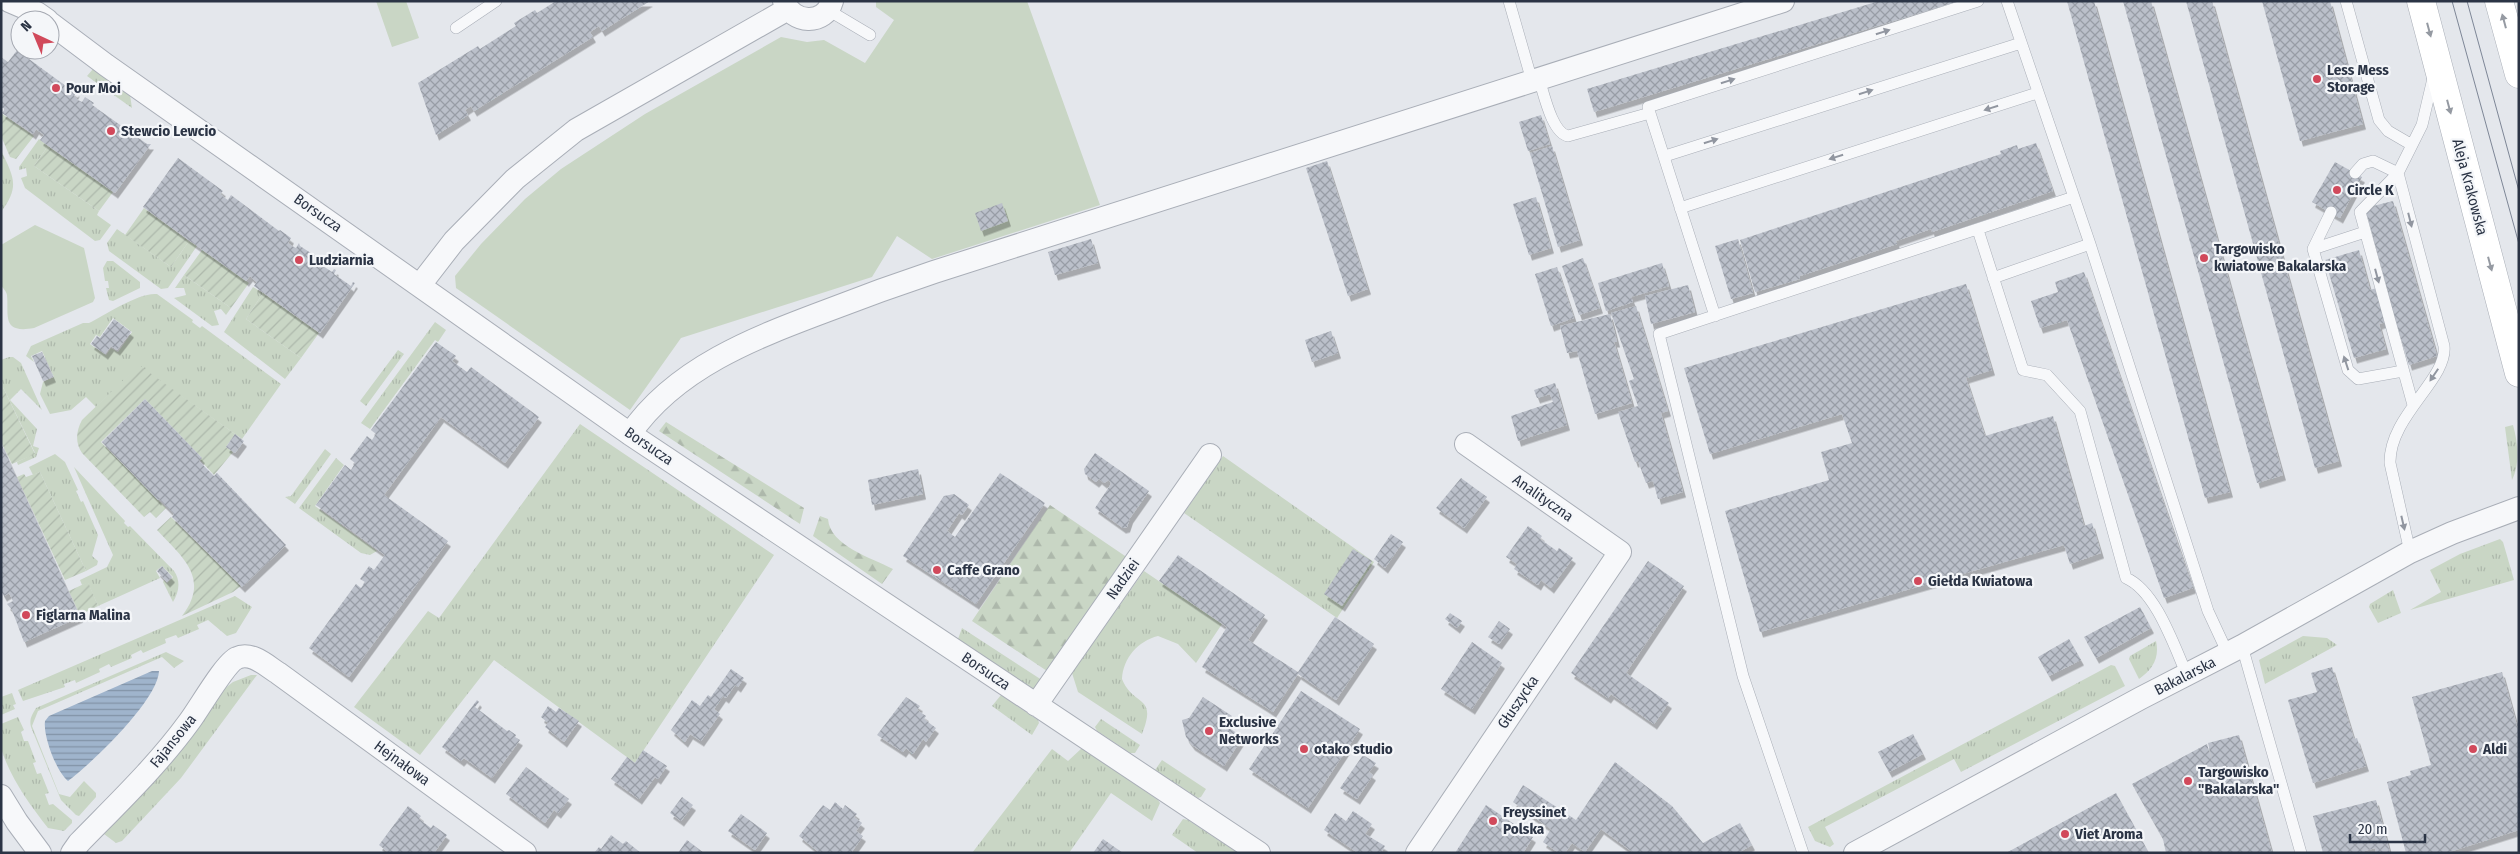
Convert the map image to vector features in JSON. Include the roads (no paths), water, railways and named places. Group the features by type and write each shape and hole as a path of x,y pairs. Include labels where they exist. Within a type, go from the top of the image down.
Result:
{"main road":[{"name":"Aleja Krakowska","path":"2421,1 2519,373"},
{"path":"2499,1 2519,74"}],"street":[{"path":"9,1 30,10"},
{"path":"630,434 638,422 686,376 731,350 796,322 910,280 1783,1"},
{"path":"420,285 454,241 515,179 576,130 786,5 796,17 808,20 819,18 830,6"},
{"name":"Borsucza","path":"60,29 630,434 1259,853"},
{"name":"Analityczna","path":"1466,444 1620,552"},
{"name":"Nadziei","path":"1036,704 1210,455"},
{"name":"Bakalarska","path":"1856,853 2235,650 2410,552 2452,533 2519,508"},
{"name":"Głuszycka","path":"1417,853 1620,552"},
{"name":"Fajansowa","path":"72,853 79,843 155,764 189,722 227,666 236,658 244,656 258,660 278,673"},
{"name":"Hejnałowa","path":"278,673 525,853"},
{"path":"1,796 40,853"}],"lane":[{"path":"456,28 496,1"},
{"path":"1509,1 1536,80 1556,128 1563,135 1568,136 1978,1"},
{"path":"2007,1 2090,244 2208,611 2235,650 2301,853"},
{"path":"2346,1 2378,120 2388,131 2412,145"},
{"path":"830,6 870,35"},
{"path":"1664,156 2021,42"},
{"path":"2413,405 2360,212 2398,173 2422,125 2437,60"},
{"path":"1680,208 2037,93"},
{"path":"1649,110 1715,316"},
{"path":"2355,173 2363,164 2373,161 2398,173 2445,355 2444,360 2395,433 2390,450 2390,463 2410,552"},
{"path":"1803,853 1743,676 1659,334 2074,197"},
{"path":"2331,212 2317,238 2314,249 2350,374 2358,379 2403,371"},
{"path":"1978,230 2023,370 2047,375 2080,411 2126,578 2136,583 2149,599 2167,631 2187,675"},
{"path":"2314,249 2365,232"},
{"path":"1993,278 2090,244"}],"water":[{"path":"152,671 159,671 156,683 136,714 107,746 68,781 59,770 51,753 46,735 45,721 49,716"}],"tram line":[{"path":"2452,1 2519,244"},
{"path":"2467,1 2519,191"}],"place":[{"name":"Less Mess Storage","path":"2317,79"},
{"name":"Pour Moi","path":"56,88"},
{"name":"Stewcio Lewcio","path":"111,131"},
{"name":"Circle K","path":"2337,190"},
{"name":"Targowisko kwiatowe Bakalarska","path":"2204,258"},
{"name":"Ludziarnia","path":"299,260"},
{"name":"Caffe Grano","path":"937,570"},
{"name":"Giełda Kwiatowa","path":"1918,581"},
{"name":"Figlarna Malina","path":"26,615"},
{"name":"Exclusive Networks","path":"1209,731"},
{"name":"otako studio","path":"1304,749"},
{"name":"Aldi","path":"2473,749"},
{"name":"Targowisko \"Bakalarska\"","path":"2188,781"},
{"name":"Freyssinet Polska","path":"1493,821"},
{"name":"Viet Aroma","path":"2065,834"}]}
